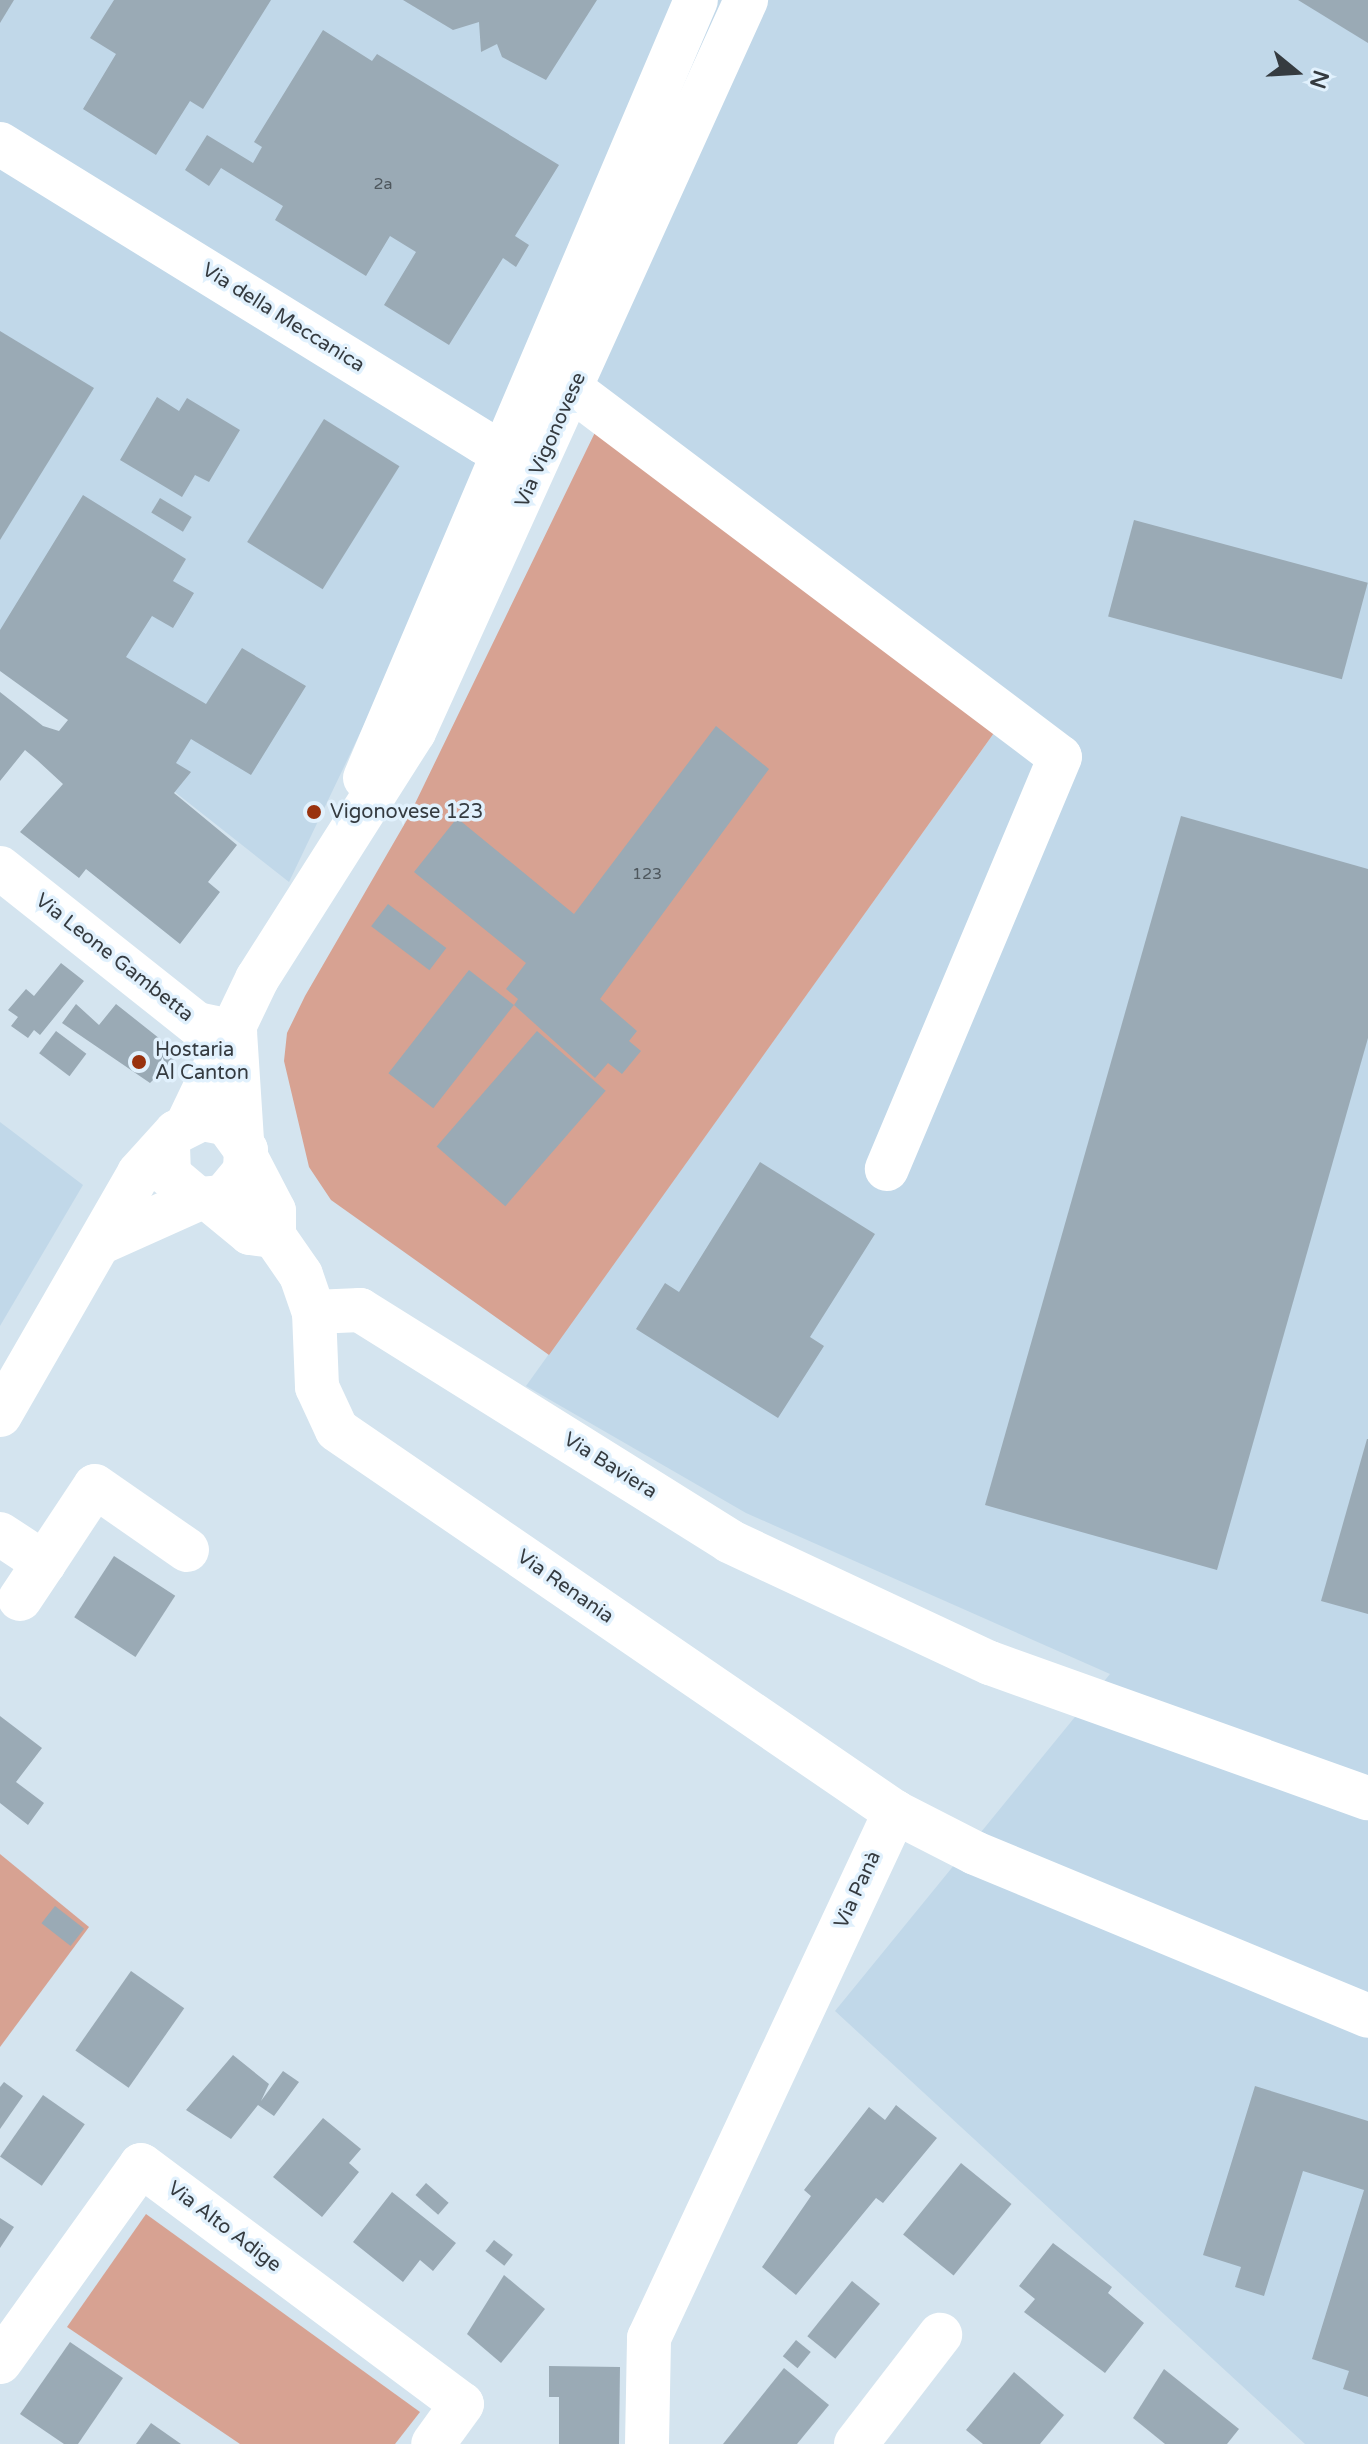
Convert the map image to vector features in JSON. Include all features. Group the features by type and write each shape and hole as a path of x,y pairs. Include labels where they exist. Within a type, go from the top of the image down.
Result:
{"street":[{"name":"Via Vigonovese","path":"332,868 386,719 696,0"},
{"name":"Via Vigonovese","path":"0,1415 139,1173 178,1134 235,1032 257,979 332,868 414,732 570,400 746,0"},
{"name":"Via della Meccanica","path":"0,144 501,451"},
{"path":"501,451 570,400 1060,757 887,1169"},
{"name":"Via Leone Gambetta","path":"0,868 197,1024 235,1032"},
{"name":"Via Vigonovese","path":"235,1032 245,1150"},
{"path":"274,1236 250,1233 169,1175 178,1134 213,1119 245,1150 274,1211 274,1236 301,1275 314,1312"},
{"path":"100,1243 234,1190 245,1150"},
{"name":"Via Baviera","path":"314,1312 360,1310 729,1541 990,1663 1368,1798"},
{"name":"Via Renania","path":"314,1312 317,1387 337,1430 895,1812"},
{"path":"20,1599 95,1486 187,1550"},
{"path":"0,1534 44,1563"},
{"path":"895,1812 975,1853 1368,2016"},
{"name":"Via Panà","path":"647,2444 649,2338 895,1812"},
{"name":"Via Alto Adige","path":"0,2362 141,2165 462,2404 433,2444"},
{"path":"856,2444 940,2335"}],"shaded area":[{"path":"0,0 1368,0 1368,2444 1305,2444 835,2011 1110,1674 746,1513 526,1386 1004,719 545,375 490,461 289,882 0,654"},
{"path":"602,418 1004,719 549,1355 331,1200 309,1167 284,1061 287,1033 305,996 408,818"},
{"path":"0,1122 83,1185 0,1326"},
{"path":"0,1854 89,1927 0,2047"},
{"path":"146,2214 420,2412 395,2444 240,2444 67,2327"}],"building":[{"path":"0,0 14,0 0,23"},
{"path":"114,0 271,0 203,109 190,101 156,155 83,109 116,54 90,38"},
{"path":"403,0 597,0 546,80 502,57 497,44 481,52 479,22 453,30"},
{"path":"1298,0 1368,0 1368,43"},
{"path":"323,30 372,61 377,54 559,165 515,236 529,245 516,267 503,258 449,345 384,305 416,252 390,236 366,276 275,220 283,206 221,168 209,186 185,170 207,135 253,163 262,147 254,142"},
{"path":"0,331 94,388 0,540"},
{"path":"157,397 179,411 187,398 240,430 209,482 195,475 182,497 120,460"},
{"path":"324,419 399,466 323,589 247,542"},
{"path":"83,495 186,559 173,581 194,593 173,628 152,616 126,657 206,704 242,648 306,686 251,775 191,739 176,763 191,772 174,793 237,845 208,882 220,892 180,944 86,869 79,878 20,832 63,784 37,760 25,750 0,781 0,692 43,726 59,731 68,720 0,671 0,630"},
{"path":"160,498 192,517 183,532 151,513"},
{"path":"1134,520 1368,583 1342,679 1108,617"},
{"path":"716,726 769,769 600,999 637,1031 629,1041 641,1051 622,1074 608,1063 595,1078 514,1005 518,999 506,989 526,963 414,872 457,818 574,914"},
{"path":"1181,816 1368,869 1368,1038 1217,1570 985,1505"},
{"path":"388,904 446,948 429,970 371,926"},
{"path":"61,963 84,981 40,1035 34,1030 28,1038 11,1026 18,1017 8,1010 26,989 34,996"},
{"path":"469,970 514,1005 433,1108 388,1073"},
{"path":"76,1004 99,1025 116,1004 179,1054 150,1083 62,1023"},
{"path":"56,1031 86,1054 69,1076 39,1053"},
{"path":"537,1031 606,1091 505,1206 437,1146"},
{"path":"760,1162 875,1234 810,1337 824,1346 778,1418 636,1329 665,1283 679,1292"},
{"path":"1368,1439 1368,1614 1321,1601"},
{"path":"114,1556 175,1596 135,1657 74,1617"},
{"path":"0,1716 42,1748 16,1782 44,1803 28,1825 0,1803"},
{"path":"55,1906 84,1929 71,1946 41,1923"},
{"path":"131,1971 184,2008 129,2088 75,2050"},
{"path":"233,2055 269,2084 261,2101 283,2071 299,2082 274,2116 258,2105 231,2139 186,2110"},
{"path":"4,2082 23,2096 0,2129 0,2087"},
{"path":"1255,2086 1368,2121 1368,2397 1343,2389 1349,2371 1312,2359 1364,2190 1303,2171 1264,2296 1235,2287 1241,2267 1203,2255"},
{"path":"43,2095 85,2124 42,2186 0,2156"},
{"path":"896,2105 937,2138 883,2203 876,2198 796,2295 762,2267 811,2196 804,2190 869,2107 885,2120"},
{"path":"323,2118 361,2149 349,2163 359,2172 322,2217 273,2177"},
{"path":"961,2163 1012,2204 954,2275 903,2234"},
{"path":"426,2183 449,2203 438,2215 416,2195"},
{"path":"392,2192 456,2243 433,2271 420,2260 403,2282 353,2242"},
{"path":"0,2218 14,2227 0,2248"},
{"path":"494,2240 513,2255 504,2266 485,2251"},
{"path":"1053,2243 1112,2287 1108,2293 1144,2323 1105,2373 1024,2312 1035,2299 1019,2286"},
{"path":"504,2275 545,2309 501,2363 467,2334"},
{"path":"852,2281 880,2304 835,2359 807,2336"},
{"path":"796,2340 811,2352 798,2368 783,2356"},
{"path":"70,2342 123,2378 78,2444 64,2444 20,2414"},
{"path":"549,2366 620,2367 619,2444 559,2444 559,2397 549,2397"},
{"path":"784,2368 829,2405 797,2444 723,2444"},
{"path":"1164,2369 1239,2429 1227,2444 1165,2444 1133,2418"},
{"path":"1014,2372 1064,2415 1040,2444 983,2444 966,2430"},
{"path":"151,2423 181,2444 136,2444"}],"place":[{"name":"Vigonovese 123","path":"314,812"},
{"name":"Hostaria Al Canton","path":"139,1062"}]}
